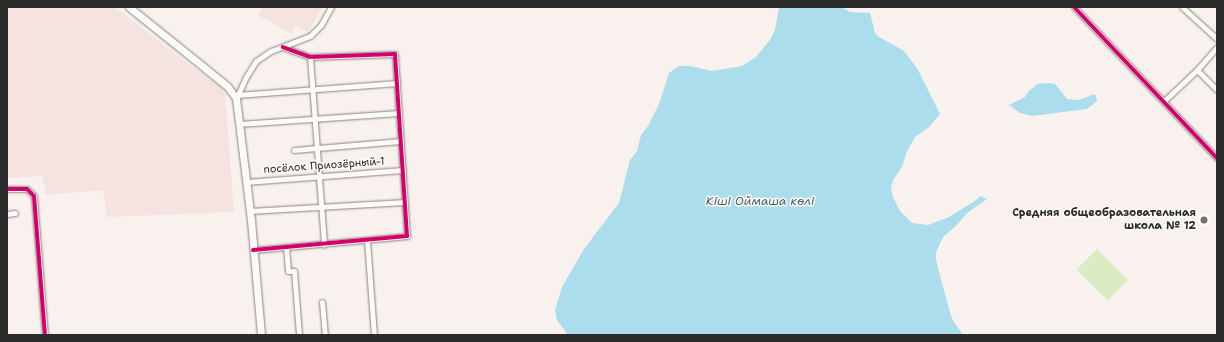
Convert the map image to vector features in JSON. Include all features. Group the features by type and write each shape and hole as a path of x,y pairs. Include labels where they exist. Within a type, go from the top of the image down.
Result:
{"street":[{"path":"129,7 227,86 237,96 398,83"},
{"path":"261,335 237,96 256,61 271,51 310,36 321,25 331,7"},
{"path":"1074,7 1217,158"},
{"path":"1182,7 1217,39"},
{"path":"253,250 408,236 395,54 310,57 283,47"},
{"path":"1164,101 1197,70 1217,47"},
{"path":"310,57 324,244"},
{"path":"1197,70 1217,90"},
{"path":"239,124 399,113"},
{"path":"294,150 401,141"},
{"name":"посёлок Приозёрный-1","path":"246,182 403,170"},
{"path":"7,189 27,189 34,196 45,335"},
{"path":"249,210 405,202"},
{"path":"7,214 15,214"},
{"path":"367,240 374,335"},
{"path":"286,247 288,271 294,271 299,335"},
{"path":"322,302 325,335"}],"shaded area":[{"path":"7,7 115,7 221,87 225,93 234,212 107,217 103,190 46,195 42,176 7,178"},
{"path":"262,7 323,7 308,32 296,25 292,34 258,15"}],"green space":[{"path":"1097,249 1128,280 1108,301 1076,270"}],"water":[{"name":"Кіші Оймаша көлi","path":"779,7 841,7 850,12 870,13 875,33 879,37 904,51 917,68 940,114 929,127 915,137 907,151 902,167 893,180 891,189 900,211 912,223 928,225 949,217 975,201 980,196 987,199 967,213 956,226 943,237 936,252 936,260 952,319 963,335 568,335 557,320 555,310 562,287 584,249 619,203 630,160 637,151 641,135 648,126 659,104 669,73 679,66 690,66 712,71 742,66 756,57 770,40 775,30"},
{"path":"1037,84 1055,84 1067,99 1079,100 1095,94 1097,101 1087,109 1032,116 1020,113 1009,105 1025,97"}],"cycle path":[{"path":"1074,7 1217,158"},
{"path":"253,250 407,236 395,54 310,57 283,47"},
{"path":"7,189 27,189 34,196 45,335"}],"place":[{"name":"Средняя общеобразовательная школа № 12","path":"1204,220"}]}
